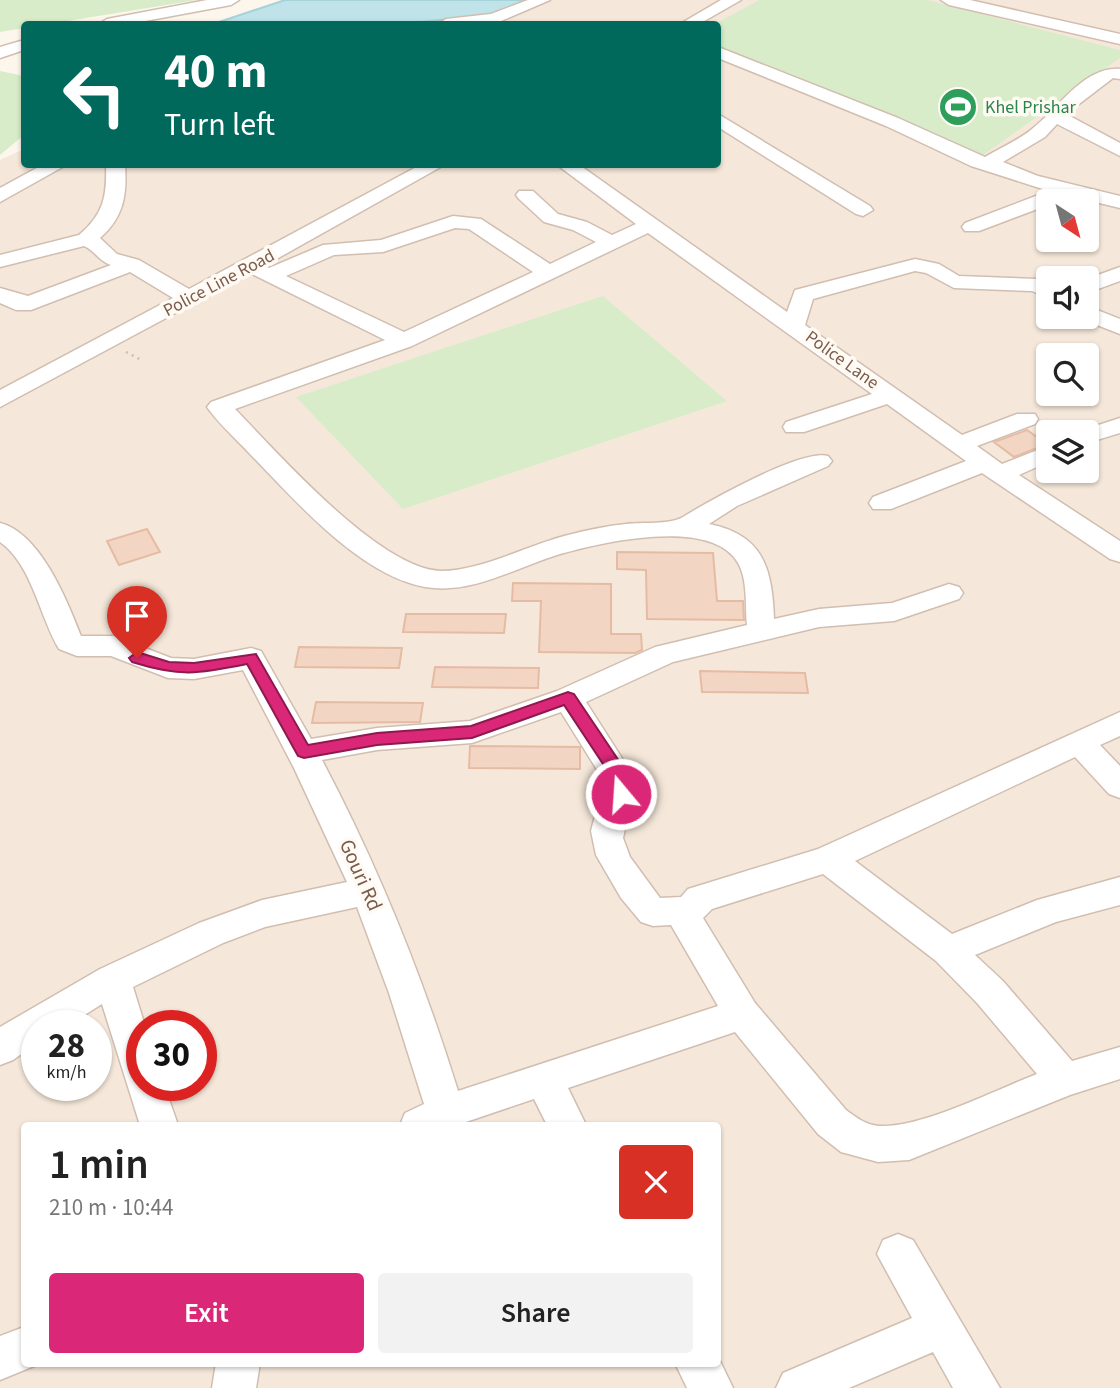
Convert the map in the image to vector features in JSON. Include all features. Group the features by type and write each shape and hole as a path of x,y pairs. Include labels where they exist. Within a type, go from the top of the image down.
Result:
{"street":[{"path":"122,21 230,0"},
{"path":"475,21 494,19 542,0"},
{"path":"694,21 733,0"},
{"path":"949,0 981,2 1120,39"},
{"path":"0,53 21,46"},
{"path":"721,53 892,122 978,162 990,162 1039,133 1109,73 1120,74"},
{"path":"0,62 21,66"},
{"path":"1056,116 1120,150"},
{"path":"721,121 863,210"},
{"path":"990,162 1000,169 1066,189"},
{"path":"0,196 52,168"},
{"path":"86,239 112,216 116,201 115,168"},
{"name":"Police Line Road","path":"0,400 191,299 259,271 427,168"},
{"name":"Police Lane","path":"571,168 959,445 1120,553"},
{"path":"526,195 551,218 580,226 611,242"},
{"path":"1099,197 1120,202"},
{"path":"972,227 1036,203"},
{"path":"259,271 330,249 383,246 453,222 474,223 548,272"},
{"path":"651,224 404,341 219,407 356,542 409,573 428,578 476,575 550,548 625,534 684,528 713,531 730,539 748,553 755,568 761,629"},
{"path":"0,261 86,239 95,241 116,262 132,264 191,299"},
{"path":"0,294 16,303 31,303 132,264"},
{"path":"794,326 803,295 915,265 932,268 954,282 1036,285"},
{"path":"259,271 404,341"},
{"path":"1099,282 1120,273"},
{"path":"1099,318 1120,327"},
{"path":"796,427 891,395"},
{"path":"959,445 1026,419"},
{"path":"1099,432 1120,425"},
{"path":"882,503 1036,456"},
{"path":"684,528 729,500 819,461"},
{"name":"Gouri Rd","path":"0,531 13,538 34,567 53,600 69,642 77,646 125,649 137,658 168,668 194,669 251,658 304,752 395,951 423,1031 432,1118 743,1014"},
{"path":"304,752 377,739 472,732 568,698 665,653 761,629 819,618 894,612 949,593"},
{"path":"568,698 620,780 621,794 608,831 610,848 639,896 653,912 688,910"},
{"path":"1120,723 828,859 700,900 688,910 685,919 691,933 743,1014 832,1122 855,1139 878,1144 909,1142 1065,1080 1120,1063"},
{"path":"1080,743 1120,786"},
{"path":"828,859 948,951 990,992 1065,1080"},
{"path":"0,1049 113,980 211,933 262,915 369,891"},
{"path":"948,951 1049,911 1120,891"},
{"path":"113,980 126,1023"},
{"path":"543,1079 565,1122"},
{"path":"151,1101 158,1122"},
{"path":"898,1254 978,1388"},
{"path":"798,1388 941,1327"},
{"path":"0,1358 21,1350"},
{"path":"234,1388 237,1367"},
{"path":"699,1367 711,1388"}],"shaded area":[{"path":"546,0 1120,0 1120,1388 0,1388 0,160 21,150 21,168 721,168 721,21 491,21"}],"green space":[{"path":"0,0 197,0 68,21 21,21 21,28 0,32"},
{"name":"Khel Prishar","path":"759,0 927,0 1120,50 1120,58 983,155 721,48 720,21"},
{"path":"0,71 21,75 21,138 0,155"},
{"path":"603,296 727,401 403,509 296,397"}],"water":[{"path":"285,0 524,0 499,14 430,21 222,21"}],"building":[{"path":"1027,430 1036,436 1036,448 1014,457 994,442"},
{"path":"147,529 160,552 119,565 107,541"},
{"path":"617,552 713,553 717,601 743,601 744,620 647,619 646,570 617,569"},
{"path":"513,583 611,584 611,634 641,634 642,650 635,653 539,652 541,601 512,601"},
{"path":"406,614 506,614 504,633 403,632"},
{"path":"299,647 402,648 399,668 295,667"},
{"path":"435,667 539,668 538,688 432,687"},
{"path":"700,671 805,673 808,693 702,692"},
{"path":"316,702 423,703 420,722 312,723"},
{"path":"470,746 580,747 580,769 469,768"}],"place":[{"name":"Khel Prishar","path":"958,107"}],"route":[{"path":"137,658 168,668 194,669 251,658 304,752 377,739 472,732 568,698 615,769 620,780 621,794"}]}
